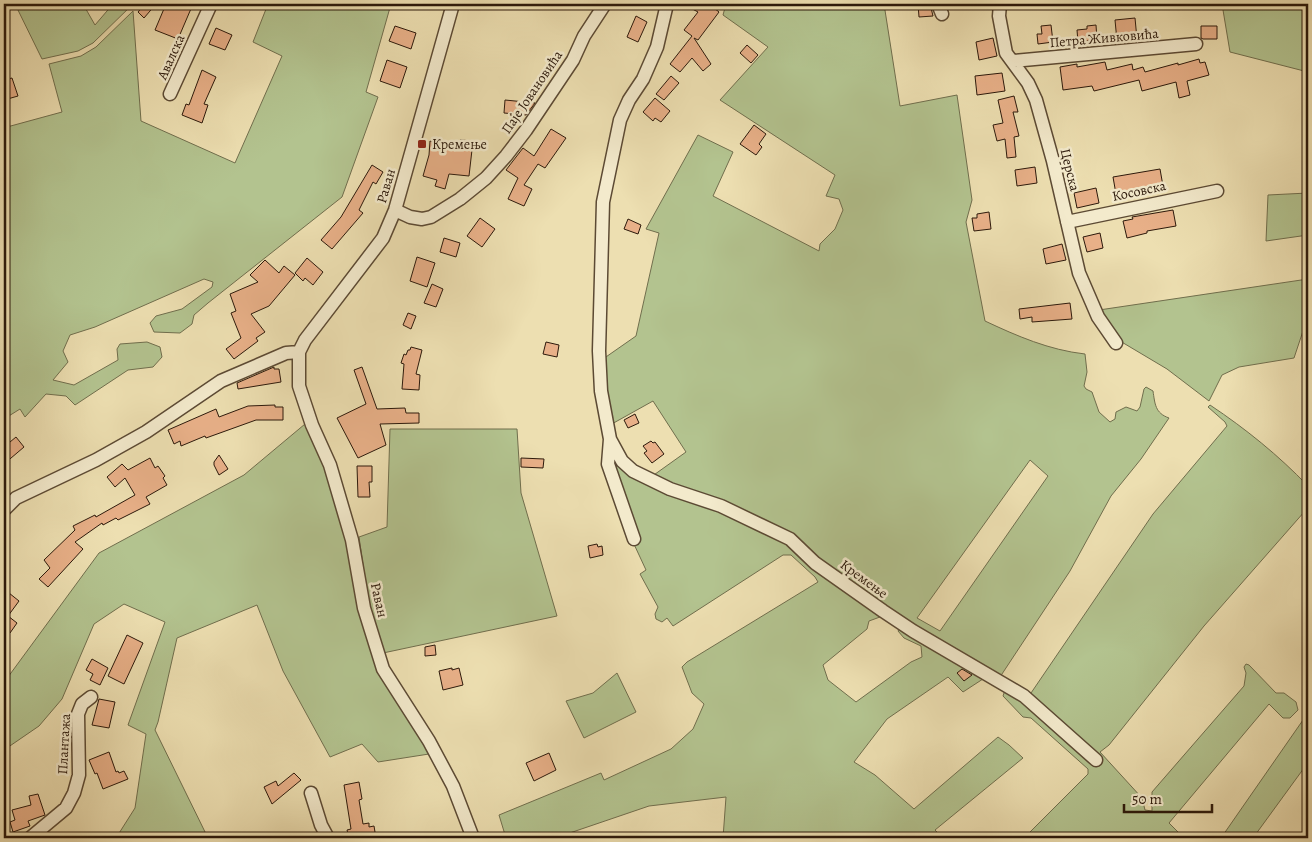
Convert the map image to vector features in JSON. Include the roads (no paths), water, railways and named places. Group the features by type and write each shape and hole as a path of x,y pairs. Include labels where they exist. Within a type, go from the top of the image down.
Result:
{"street":[{"name":"Авалска","path":"170,94 211,4"},
{"name":"Раван","path":"453,4 395,210 383,238 312,330 299,352 299,386 303,401 330,465 352,540 364,608 383,669 429,741 453,786 473,838"},
{"name":"Паје Јовановића","path":"395,210 410,217 422,219 431,217 460,199 486,178 506,156 530,123 573,60 584,36 605,4"},
{"name":"Кремење","path":"634,538 608,464 610,439 601,390 599,351 603,202 620,120 629,100 643,79 656,48 667,4"},
{"name":"Церска","path":"1000,4 999,16 1002,41 1006,53 1014,61 1036,100 1079,273 1098,317 1116,343"},
{"name":"Петра Живковића","path":"1014,61 1196,44"},
{"name":"Косовска","path":"1067,222 1217,191"},
{"path":"4,510 16,498 96,460 146,432 221,381 286,353 299,352"},
{"name":"Кремење","path":"610,439 622,461 634,472 670,489 721,506 790,539 815,563 883,611 913,631 1024,696 1096,760"},
{"name":"Плантажа","path":"30,838 66,808 74,793 79,775 78,714 82,704 91,697"},
{"path":"311,793 321,825 328,838"}],"place":[{"name":"Кремење","path":"422,144"}]}
